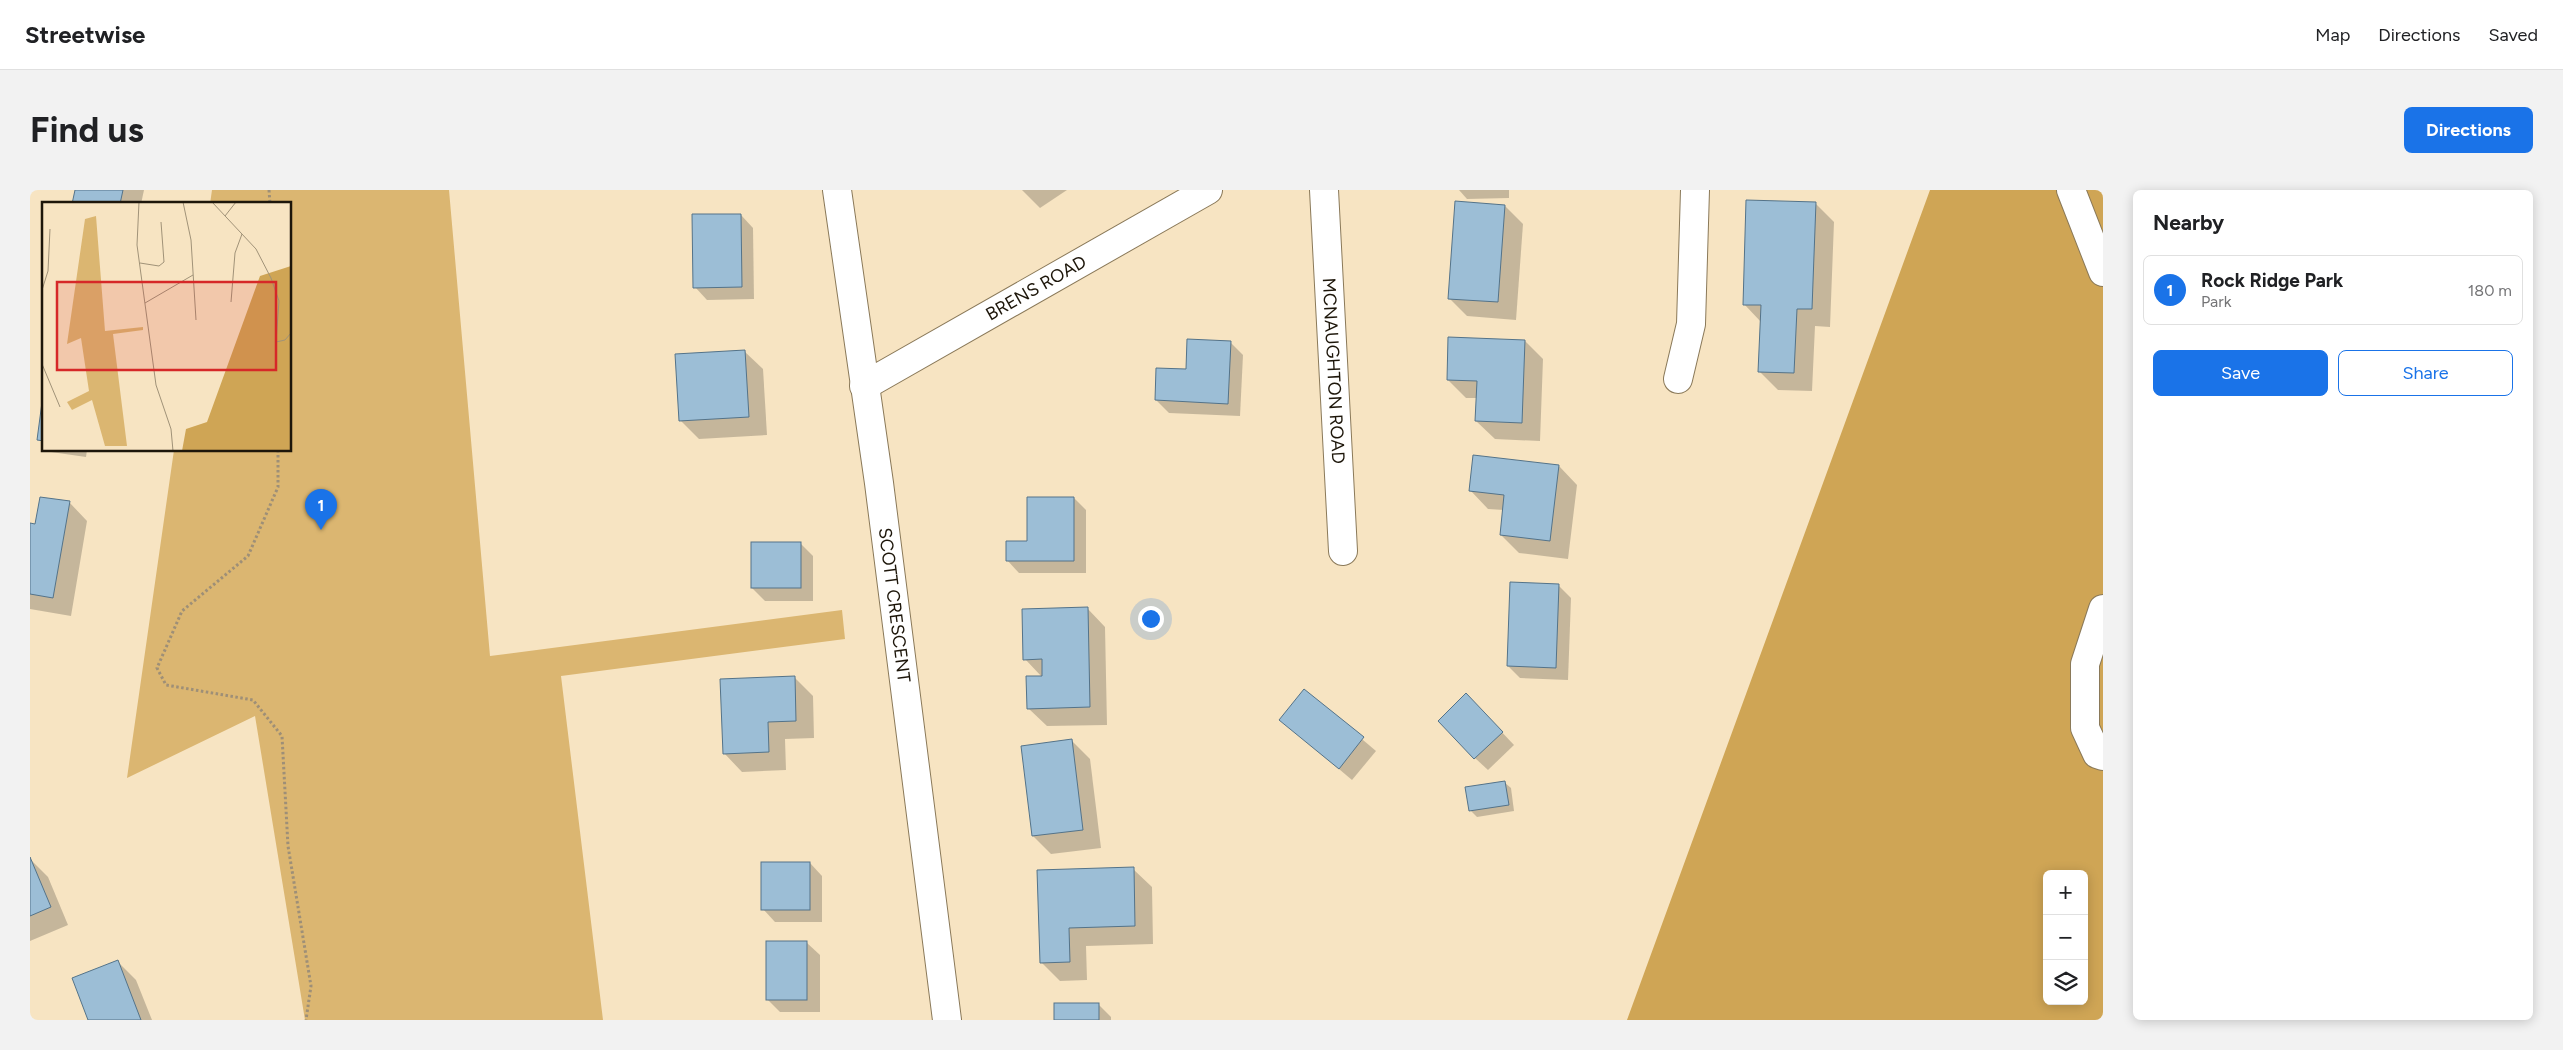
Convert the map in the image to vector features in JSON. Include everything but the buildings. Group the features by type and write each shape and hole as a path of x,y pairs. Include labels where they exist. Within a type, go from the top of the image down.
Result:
{"street":[{"name":"SCOTT CRESCENT","path":"837,190 879,483 947,1020"},
{"name":"BRENS ROAD","path":"864,386 1208,190"},
{"name":"MCNAUGHTON ROAD","path":"1324,190 1343,551"},
{"path":"1678,379 1691,324 1695,190"},
{"path":"2071,190 2103,272"},
{"path":"2103,609 2085,664 2085,728 2097,754 2103,756"}],"path":[{"path":"278,451 278,487 248,556 182,611 157,668 166,685 254,700 282,736 288,846 311,986 306,1020"}],"shaded area":[{"path":"212,190 449,190 490,656 842,610 845,639 561,676 603,1020 305,1020 255,716 127,778 174,451 291,451 291,202 210,202"},
{"path":"1930,190 2103,190 2103,1020 1627,1020"}],"place":[{"name":"Rock Ridge Park","path":"321,530"}]}
